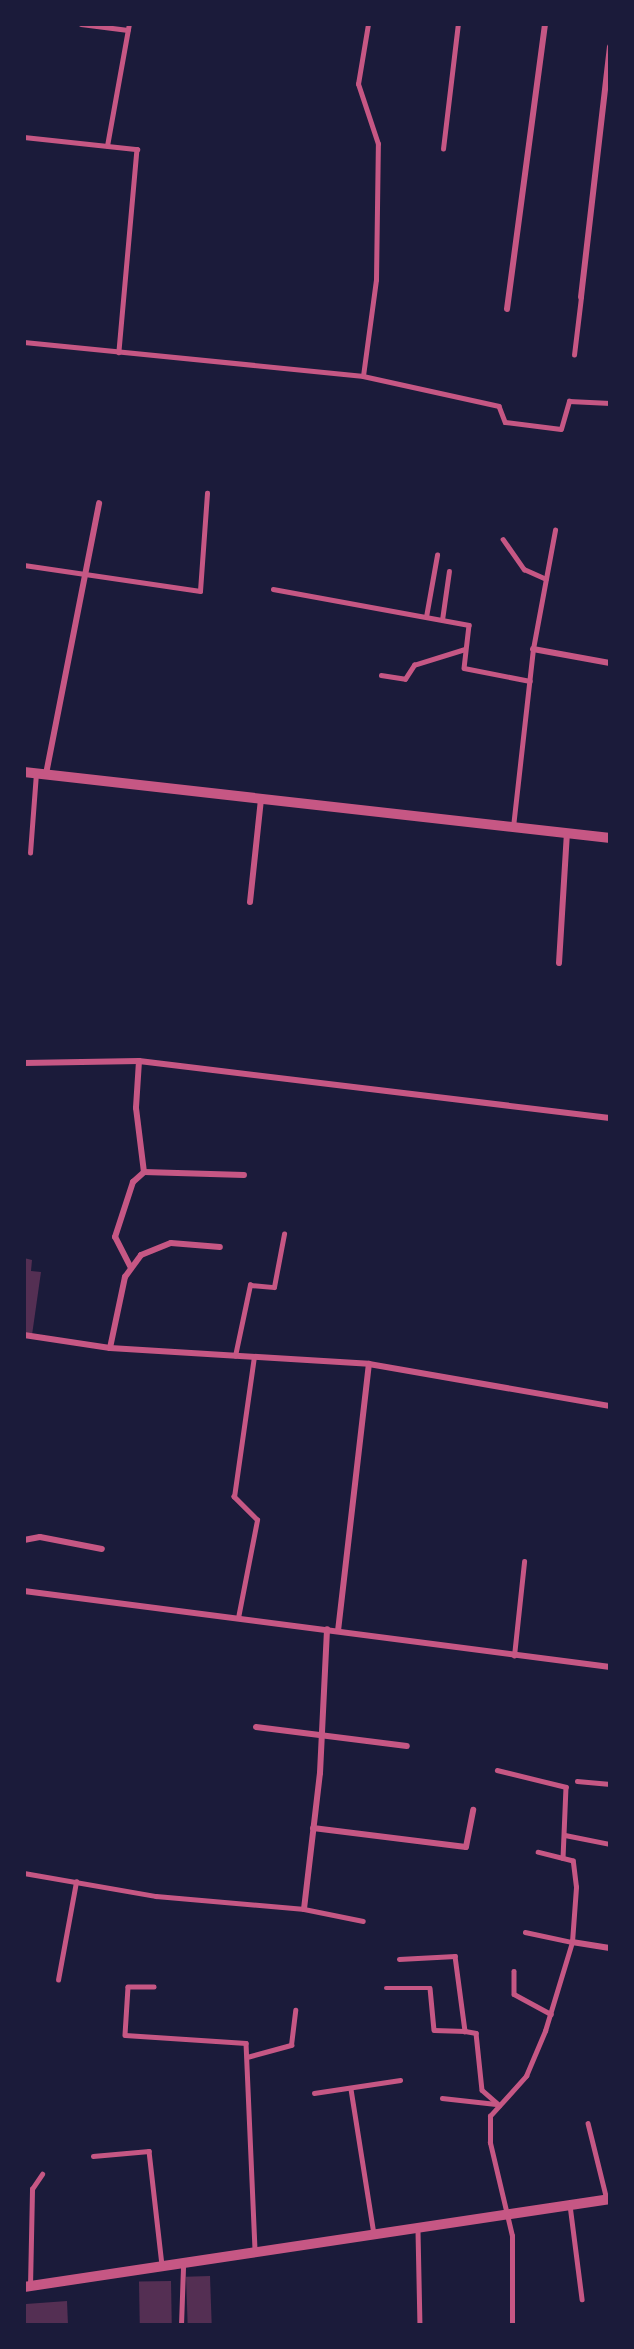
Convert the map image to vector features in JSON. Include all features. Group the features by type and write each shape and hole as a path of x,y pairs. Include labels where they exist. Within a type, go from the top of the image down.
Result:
{"street":[{"path":"507,309 545,24"},
{"path":"581,297 610,46"},
{"path":"41,774 87,577 99,503"},
{"path":"533,649 610,663"},
{"path":"24,772 610,838"},
{"path":"250,902 261,799"},
{"path":"559,963 567,833"},
{"path":"139,1061 135,1108 144,1172"},
{"path":"24,1063 139,1061 610,1118"},
{"path":"131,1268 115,1238 133,1182 144,1172 244,1174"},
{"path":"110,1348 131,1268 141,1255 171,1243 219,1247"},
{"path":"24,1335 110,1348 369,1364 610,1406"},
{"path":"338,1631 369,1364"},
{"path":"24,1540 40,1538 102,1549"},
{"path":"24,1591 610,1667"},
{"path":"304,1909 313,1828 327,1629"},
{"path":"256,1727 318,1738 407,1746"},
{"path":"313,1828 466,1847 473,1810"},
{"path":"572,1942 610,1948"},
{"path":"27,2287 163,2267 183,2267 608,2199"}],"lane":[{"path":"81,24 128,27 108,146"},
{"path":"363,376 376,269 378,144 358,84 368,24"},
{"path":"443,149 458,24"},
{"path":"24,137 137,149 119,352"},
{"path":"574,356 581,297"},
{"path":"24,342 363,376 499,406 506,422 561,429 569,401 610,403"},
{"path":"24,565 87,577 200,591 207,493"},
{"path":"513,827 533,649 555,530"},
{"path":"503,539 524,569 546,579"},
{"path":"426,617 436,555"},
{"path":"442,620 449,571"},
{"path":"273,589 469,625 464,668 530,681"},
{"path":"381,675 405,679 414,665 465,649"},
{"path":"30,853 41,774"},
{"path":"235,1356 250,1284 274,1287 284,1234"},
{"path":"238,1618 257,1520 234,1497 254,1357"},
{"path":"514,1656 524,1562"},
{"path":"497,1770 566,1788 563,1858"},
{"path":"577,1781 610,1784"},
{"path":"565,1835 610,1844"},
{"path":"512,2325 509,2216 490,2143 490,2116 526,2076 551,2014 572,1942 576,1887 573,1861 538,1852"},
{"path":"24,1873 156,1896 304,1909 363,1921"},
{"path":"58,1980 76,1882"},
{"path":"525,1932 572,1942"},
{"path":"399,1959 455,1956 465,2031"},
{"path":"514,1971 514,1994 551,2014"},
{"path":"154,1988 128,1987 125,2035 246,2043 256,2254"},
{"path":"386,1988 430,1988 434,2031 476,2033 482,2090 499,2105"},
{"path":"247,2057 291,2045 295,2010"},
{"path":"314,2093 399,2080"},
{"path":"351,2089 374,2237"},
{"path":"442,2098 499,2105"},
{"path":"588,2123 608,2199"},
{"path":"93,2156 149,2151 163,2267"},
{"path":"27,2287 32,2188 42,2174"},
{"path":"570,2205 582,2299"},
{"path":"418,2231 420,2325"},
{"path":"181,2325 183,2267"}],"building":[{"path":"24,1258 32,1260 31,1271 41,1272 32,1335 24,1334"},
{"path":"210,2276 212,2325 188,2325 186,2277"},
{"path":"171,2281 172,2325 140,2325 139,2282"},
{"path":"67,2301 68,2325 26,2324 26,2304"}]}
